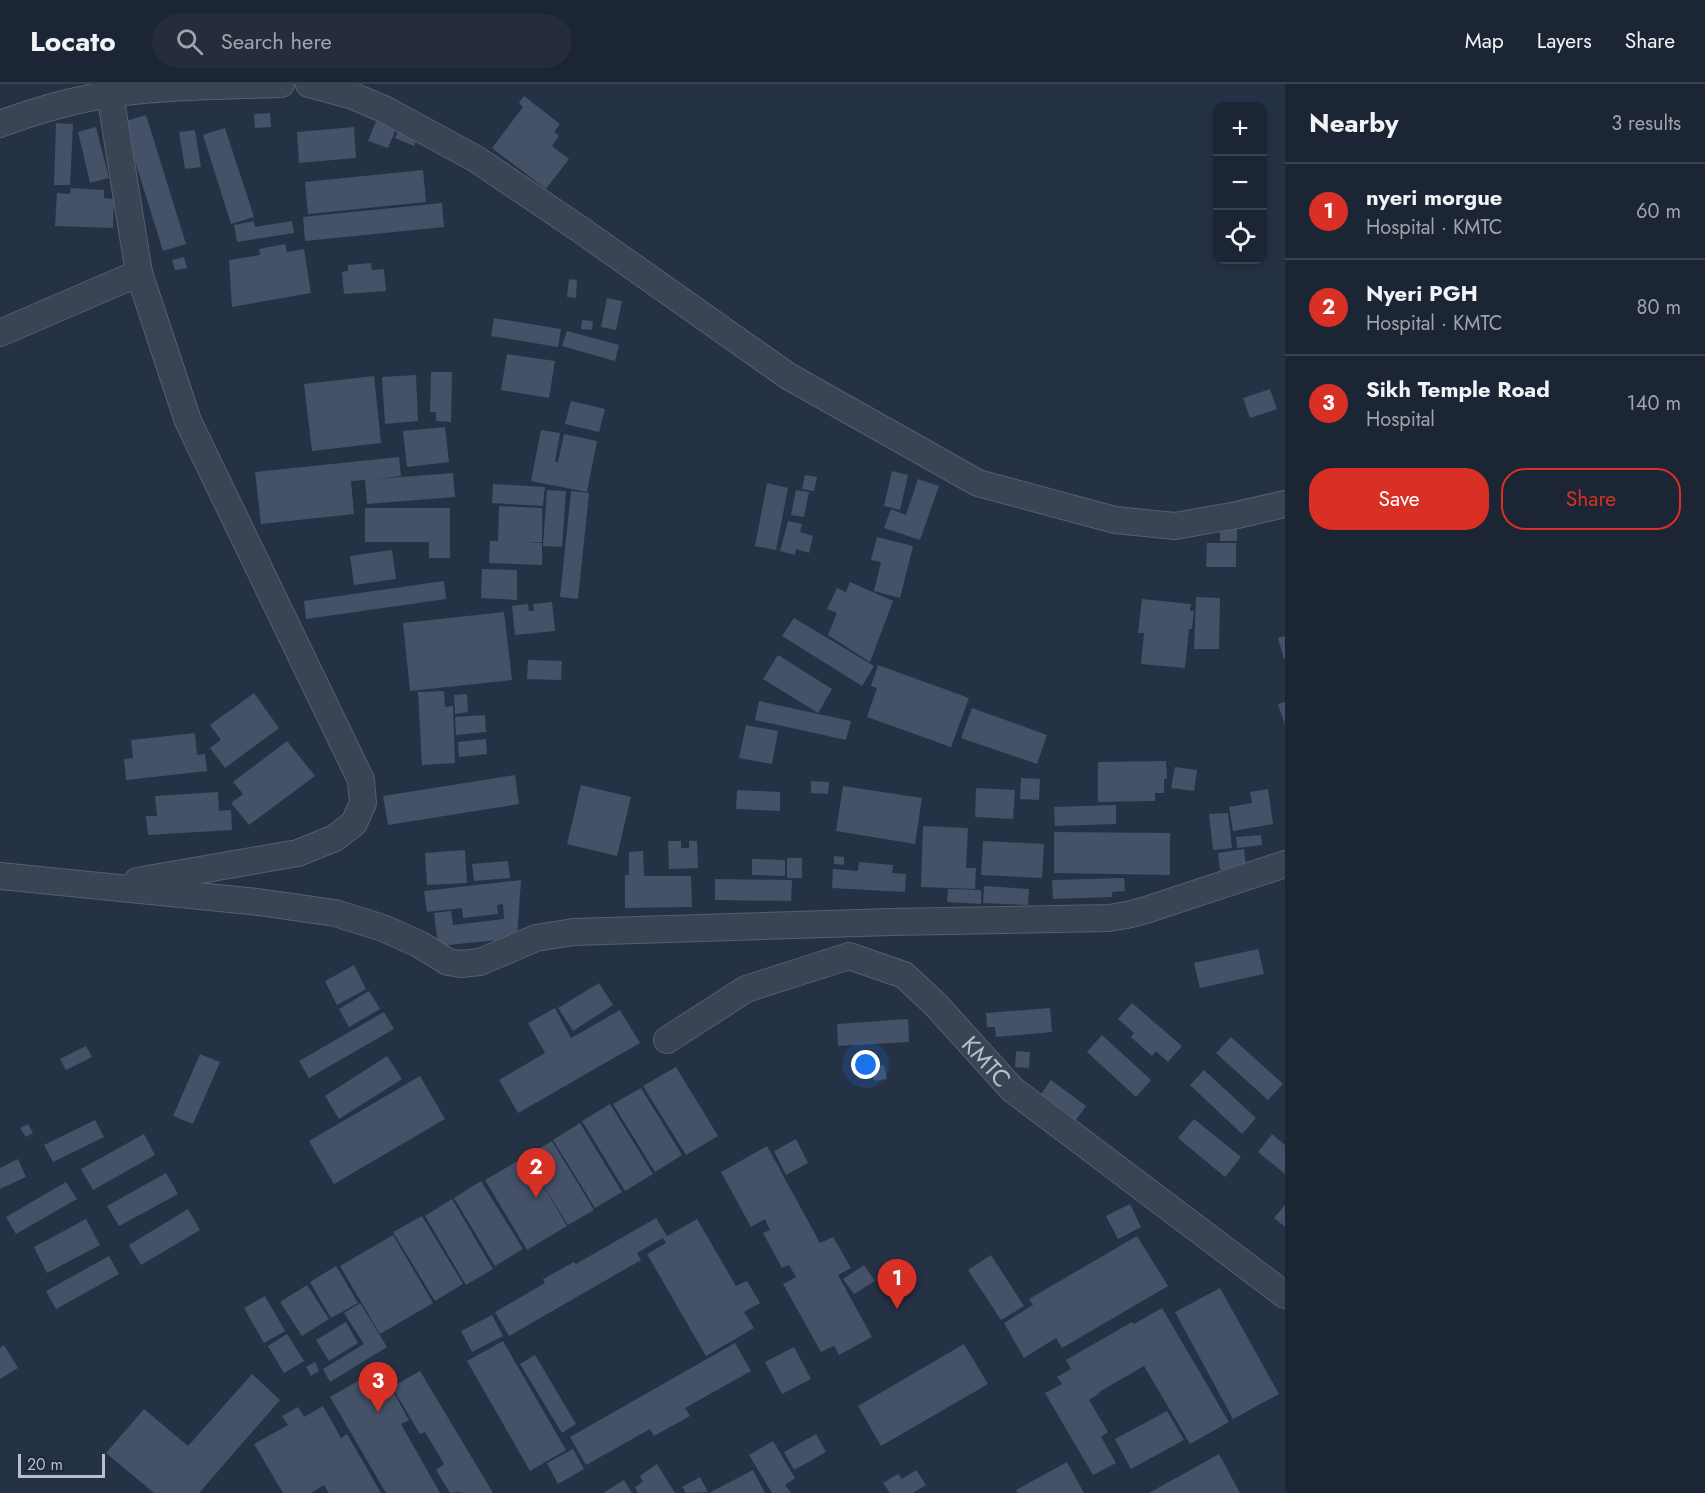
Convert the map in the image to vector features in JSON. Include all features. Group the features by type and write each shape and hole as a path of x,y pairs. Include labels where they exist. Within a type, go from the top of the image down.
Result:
{"street":[{"path":"0,124 33,111 110,94 192,87 281,84"},
{"path":"309,84 353,96 386,110 476,159 788,376 978,483 1115,520 1175,526 1285,504"},
{"path":"104,887 298,853 335,838 354,823 363,802 361,780 188,421 139,273 110,94"},
{"path":"0,333 139,273"},
{"path":"0,876 258,902 335,913 383,928 419,944 448,962 461,964 480,962 536,938 573,932 1109,918 1146,910 1285,864"},
{"name":"KMTC","path":"667,1040 746,989 849,956 904,975 936,1005 1013,1090 1285,1295"}],"building":[{"path":"524,96 560,124 554,132 559,136 552,146 569,159 546,189 492,148 523,107 519,103"},
{"path":"270,113 271,127 255,128 254,114"},
{"path":"146,115 186,244 163,251 123,122"},
{"path":"376,121 396,129 388,148 368,141"},
{"path":"56,123 73,124 70,185 54,185"},
{"path":"96,127 109,178 90,183 78,132"},
{"path":"354,127 356,158 299,163 297,132"},
{"path":"225,128 254,217 231,224 203,135"},
{"path":"399,128 418,135 414,146 395,138"},
{"path":"195,130 201,167 185,169 179,132"},
{"path":"423,170 426,202 308,214 305,182"},
{"path":"71,188 104,190 104,198 114,199 113,228 55,226 57,193 70,194"},
{"path":"442,203 444,227 305,241 303,217"},
{"path":"254,221 255,227 292,221 294,233 237,242 234,225"},
{"path":"285,244 287,252 304,249 311,293 232,307 229,260 260,255 259,249"},
{"path":"184,257 187,268 175,270 172,260"},
{"path":"371,263 372,270 384,269 386,291 344,294 342,272 348,271 348,265"},
{"path":"569,279 577,280 576,298 567,297"},
{"path":"607,298 622,301 616,330 601,327"},
{"path":"494,318 561,329 558,347 491,336"},
{"path":"582,320 593,321 592,330 581,329"},
{"path":"567,331 619,345 615,361 562,346"},
{"path":"507,354 555,361 549,398 501,390"},
{"path":"431,372 452,372 451,422 436,421 436,412 430,412"},
{"path":"416,375 418,421 385,424 382,377"},
{"path":"374,376 381,443 312,451 304,384"},
{"path":"1270,389 1277,409 1250,418 1243,398"},
{"path":"571,401 605,409 599,432 565,424"},
{"path":"445,427 449,462 407,467 403,431"},
{"path":"541,430 560,433 555,462 558,462 564,434 597,441 587,492 531,481"},
{"path":"399,457 401,476 376,479 453,473 455,497 367,504 365,480 351,481 354,514 261,524 255,472"},
{"path":"892,471 908,475 900,510 884,506"},
{"path":"805,475 817,477 814,491 802,489"},
{"path":"918,479 939,486 920,540 884,528 891,509 906,515"},
{"path":"767,483 788,488 776,550 755,546"},
{"path":"493,484 545,487 543,506 492,503"},
{"path":"547,490 566,491 562,547 543,546"},
{"path":"796,490 809,492 804,517 791,515"},
{"path":"571,491 589,493 578,599 560,597"},
{"path":"499,506 542,508 542,542 528,542 542,543 542,565 489,563 490,541 498,541"},
{"path":"365,508 450,508 450,558 429,558 429,542 365,542"},
{"path":"788,521 802,524 800,532 813,536 809,553 796,549 795,555 780,551"},
{"path":"1220,527 1237,527 1237,541 1220,541"},
{"path":"877,537 913,546 900,598 874,591 881,562 871,560"},
{"path":"1207,543 1236,543 1236,567 1206,567"},
{"path":"392,550 396,579 354,585 350,556"},
{"path":"482,569 517,570 517,600 481,598"},
{"path":"444,581 446,599 306,619 304,601"},
{"path":"850,582 893,601 870,662 828,635 837,613 827,609 837,588 846,592"},
{"path":"1196,597 1220,598 1219,649 1194,649"},
{"path":"1142,599 1191,604 1190,611 1194,611 1192,629 1189,629 1185,668 1141,664 1144,633 1138,633"},
{"path":"552,602 555,631 515,635 512,606 528,604 529,611 534,611 533,604"},
{"path":"504,612 512,680 410,691 403,623"},
{"path":"794,618 874,666 862,686 782,636"},
{"path":"1285,636 1285,659 1284,659 1278,638"},
{"path":"778,655 832,689 818,713 763,679"},
{"path":"528,660 562,661 561,680 527,679"},
{"path":"878,665 969,698 951,747 867,717 877,688 871,686"},
{"path":"444,691 445,707 453,706 455,763 422,765 418,692"},
{"path":"254,693 279,728 225,768 210,748 221,740 210,725"},
{"path":"467,694 468,712 455,714 454,695"},
{"path":"759,701 851,721 846,740 755,720"},
{"path":"1285,702 1285,725 1278,704"},
{"path":"972,708 1047,735 1037,764 961,738"},
{"path":"485,715 486,732 456,735 455,717"},
{"path":"746,725 778,731 772,764 739,758"},
{"path":"195,733 197,755 205,754 207,771 126,780 124,759 133,758 131,740"},
{"path":"486,739 487,754 459,757 458,742"},
{"path":"287,741 315,776 249,825 231,803 243,794 233,782"},
{"path":"1166,761 1167,779 1164,779 1164,793 1155,793 1155,801 1098,802 1098,762"},
{"path":"1175,767 1197,770 1194,791 1171,788"},
{"path":"515,775 519,804 388,825 383,796"},
{"path":"1021,778 1040,779 1039,800 1020,799"},
{"path":"811,781 829,782 828,794 811,793"},
{"path":"581,785 631,797 617,856 567,844"},
{"path":"843,786 922,798 915,844 836,831"},
{"path":"976,788 1015,790 1013,819 975,817"},
{"path":"1268,789 1273,824 1233,831 1229,807 1252,803 1250,792"},
{"path":"737,790 780,792 780,811 736,809"},
{"path":"218,792 219,811 231,810 232,830 148,835 146,816 157,816 155,796"},
{"path":"1116,805 1116,824 1055,826 1054,807"},
{"path":"1228,813 1232,848 1213,850 1209,814"},
{"path":"923,826 968,828 966,868 976,868 975,889 921,887"},
{"path":"1054,832 1170,833 1170,875 1054,873"},
{"path":"1261,835 1262,845 1237,848 1236,837"},
{"path":"668,841 681,841 681,848 689,848 689,841 697,841 698,868 669,869"},
{"path":"983,841 1044,844 1042,878 981,875"},
{"path":"1244,849 1246,866 1220,870 1218,853"},
{"path":"465,850 467,883 427,885 425,853"},
{"path":"643,851 644,876 691,876 692,907 625,908 625,875 629,875 629,852"},
{"path":"834,856 844,857 844,865 834,864"},
{"path":"787,858 802,858 802,878 787,878"},
{"path":"752,859 785,860 785,876 752,875"},
{"path":"508,861 510,878 474,881 472,864"},
{"path":"859,862 893,865 892,873 906,874 905,892 832,888 833,869 858,871"},
{"path":"1124,878 1125,891 1112,892 1112,897 1053,899 1052,880"},
{"path":"715,879 792,880 791,901 715,900"},
{"path":"521,880 517,938 438,946 434,913 451,911 453,925 504,919 503,904 497,905 498,914 463,918 462,908 427,912 424,891"},
{"path":"984,886 1029,889 1028,905 983,903"},
{"path":"948,889 981,890 981,904 947,902"},
{"path":"1258,949 1264,974 1200,988 1194,963"},
{"path":"354,965 366,989 337,1005 325,981"},
{"path":"599,983 613,1005 573,1031 558,1008"},
{"path":"369,991 380,1009 349,1027 339,1009"},
{"path":"1132,1003 1182,1046 1168,1062 1156,1051 1152,1056 1131,1037 1134,1033 1118,1019"},
{"path":"555,1008 571,1038 620,1010 640,1043 518,1113 499,1080 545,1053 528,1023"},
{"path":"1050,1008 1052,1032 996,1037 995,1027 987,1027 986,1013"},
{"path":"384,1012 394,1029 309,1078 299,1061"},
{"path":"908,1019 909,1042 838,1046 837,1024"},
{"path":"1102,1035 1151,1080 1136,1097 1087,1052"},
{"path":"1231,1037 1283,1084 1268,1100 1216,1053"},
{"path":"86,1046 92,1057 66,1070 60,1059"},
{"path":"1016,1051 1030,1052 1029,1068 1015,1067"},
{"path":"200,1054 220,1062 193,1124 173,1116"},
{"path":"387,1056 402,1079 339,1119 325,1096"},
{"path":"884,1065 887,1079 874,1081 871,1067"},
{"path":"676,1067 718,1136 686,1155 643,1086"},
{"path":"1204,1070 1256,1118 1242,1134 1190,1085"},
{"path":"420,1076 445,1119 334,1184 309,1141"},
{"path":"1051,1080 1086,1106 1073,1124 1038,1098"},
{"path":"641,1088 682,1155 655,1172 613,1104"},
{"path":"610,1104 653,1174 625,1191 582,1121"},
{"path":"1194,1119 1241,1157 1225,1177 1178,1138"},
{"path":"95,1120 104,1137 53,1162 44,1145"},
{"path":"580,1123 622,1192 595,1208 553,1140"},
{"path":"28,1124 33,1133 26,1137 20,1128"},
{"path":"144,1134 155,1155 93,1190 81,1169"},
{"path":"1272,1134 1285,1145 1285,1174 1258,1152"},
{"path":"796,1139 808,1163 786,1175 774,1151"},
{"path":"552,1141 594,1210 568,1225 536,1173 567,1226 527,1250 485,1180"},
{"path":"767,1146 820,1243 833,1237 851,1268 838,1275 872,1337 839,1355 834,1346 821,1352 783,1284 796,1277 789,1265 782,1268 763,1233 770,1230 765,1219 751,1227 721,1172"},
{"path":"18,1159 26,1177 0,1189 0,1168"},
{"path":"166,1173 178,1194 119,1226 107,1206"},
{"path":"481,1181 523,1249 495,1266 454,1198"},
{"path":"66,1182 77,1199 16,1234 6,1217"},
{"path":"452,1199 493,1269 466,1285 425,1216"},
{"path":"1130,1204 1141,1227 1118,1239 1106,1216"},
{"path":"1285,1205 1285,1227 1274,1218"},
{"path":"188,1209 200,1230 141,1265 129,1245"},
{"path":"422,1216 463,1284 435,1301 393,1232"},
{"path":"656,1218 667,1236 697,1219 736,1286 747,1281 760,1303 744,1312 754,1328 706,1356 647,1254 666,1243 663,1238 637,1253 641,1260 509,1336 495,1312 545,1283 543,1279 574,1262 576,1264"},
{"path":"86,1219 100,1245 47,1273 34,1247"},
{"path":"393,1235 433,1303 380,1334 340,1266"},
{"path":"1137,1236 1168,1286 1062,1348 1056,1338 1024,1358 1004,1323 1033,1305 1029,1299"},
{"path":"991,1255 1024,1306 1001,1320 968,1270"},
{"path":"109,1256 119,1274 56,1309 46,1291"},
{"path":"864,1265 875,1281 854,1294 843,1279"},
{"path":"336,1266 358,1303 331,1318 310,1282"},
{"path":"307,1285 329,1319 302,1336 280,1302"},
{"path":"1220,1288 1279,1394 1233,1419 1175,1312"},
{"path":"265,1296 285,1331 264,1343 244,1308"},
{"path":"360,1303 387,1347 330,1382 323,1369 364,1344 344,1313"},
{"path":"1162,1308 1229,1422 1190,1444 1144,1366 1089,1400 1108,1432 1101,1437 1116,1463 1093,1475 1045,1393 1062,1384 1057,1377 1071,1369 1066,1360 1132,1322 1134,1324"},
{"path":"492,1315 503,1336 472,1352 461,1331"},
{"path":"346,1322 358,1343 329,1361 316,1340"},
{"path":"287,1334 304,1361 284,1373 268,1346"},
{"path":"503,1341 566,1450 530,1471 467,1361"},
{"path":"735,1343 751,1371 685,1408 690,1416 654,1436 650,1429 586,1465 570,1437"},
{"path":"964,1344 988,1384 881,1446 858,1406"},
{"path":"4,1345 18,1368 0,1379 0,1348"},
{"path":"794,1347 811,1379 782,1394 765,1362"},
{"path":"535,1355 576,1424 562,1433 520,1364"},
{"path":"315,1362 319,1371 311,1376 306,1367"},
{"path":"380,1368 409,1420 401,1424 440,1493 386,1493 330,1397"},
{"path":"420,1371 493,1493 450,1493 436,1470 444,1464 425,1432 420,1434 392,1387"},
{"path":"252,1374 280,1400 199,1493 154,1493 106,1453 144,1409 188,1446"},
{"path":"323,1406 341,1438 347,1434 381,1493 329,1493 324,1485 311,1493 283,1493 254,1444 288,1425 282,1416 298,1407 304,1417"},
{"path":"1167,1411 1184,1440 1131,1469 1115,1439"},
{"path":"816,1434 826,1452 794,1470 784,1452"},
{"path":"773,1441 795,1478 785,1485 791,1493 772,1493 749,1455"},
{"path":"573,1449 584,1469 558,1484 547,1463"},
{"path":"1219,1454 1240,1493 1149,1493"},
{"path":"1067,1462 1084,1493 1018,1493 1016,1490"},
{"path":"657,1464 675,1493 638,1493 635,1487 643,1482 640,1476"},
{"path":"753,1470 765,1493 709,1493"},
{"path":"916,1470 926,1485 913,1493 890,1493 883,1483 898,1474 902,1479"},
{"path":"700,1477 708,1492 686,1493 682,1487"},
{"path":"624,1480 632,1493 603,1493"}],"place":[{"name":"Nyeri PGH","path":"536,1198"},
{"name":"nyeri morgue","path":"897,1309"},
{"name":"Sikh Temple Road","path":"378,1412"}]}
